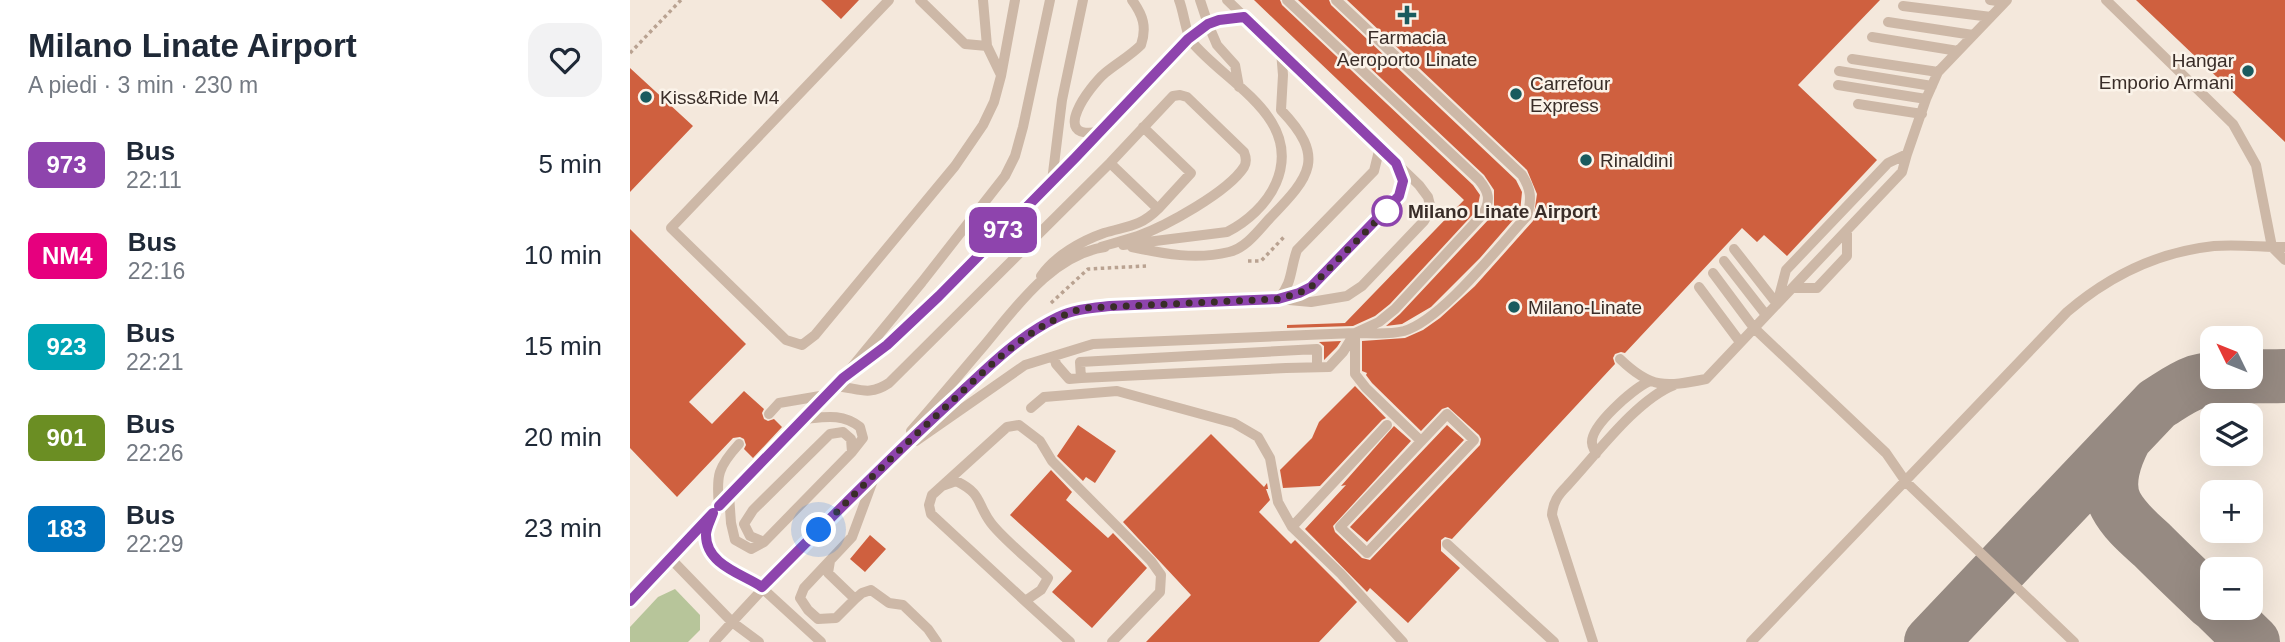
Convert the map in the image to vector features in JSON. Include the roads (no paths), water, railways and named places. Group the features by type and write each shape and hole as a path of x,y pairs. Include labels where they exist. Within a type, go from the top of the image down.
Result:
{"lane":[{"path":"889,0 671,228 786,340 802,345 815,335 955,166 984,125 1001,76 1015,0"},
{"path":"920,0 965,44 987,46"},
{"path":"983,0 987,46 1001,76"},
{"path":"630,601 839,382 1005,176 1015,156 1023,127 1050,0"},
{"path":"1052,181 1066,81 1083,0"},
{"path":"1099,132 1086,134 1077,128 1076,111 1086,93 1106,72 1141,45 1144,24 1141,13 1132,0"},
{"path":"1101,247 1227,232 1249,218 1268,197 1280,174 1282,142 1275,126 1239,87 1188,39 1186,17 1179,0"},
{"path":"1200,0 1217,45 1236,65 1239,87"},
{"path":"714,642 762,587 880,468 1009,350 1039,327 1060,315 1084,308 1278,299 1311,302 1347,296 1362,286 1424,221 1431,209 1428,197 1380,147 1227,0"},
{"path":"1054,356 1056,364 1069,379 1329,367 1355,333 1395,309 1483,214 1488,205 1488,191 1287,0"},
{"path":"880,468 1025,365 1093,344 1355,333 1391,334 1417,326 1436,312 1527,216 1531,202 1529,187 1522,175 1336,0"},
{"path":"1990,0 2006,1"},
{"path":"2106,0 2233,124 2256,165 2272,247 2285,260"},
{"path":"1593,642 1552,515 1556,498 1657,392 1674,385 1706,379 1902,172 1926,99 1938,72 2006,1"},
{"path":"1903,6 1991,17"},
{"path":"839,382 887,345 1052,181 1188,39 1208,24 1222,19 1244,17"},
{"path":"1888,22 1973,35"},
{"path":"1872,37 1958,51"},
{"path":"1122,245 1195,257 1232,251 1246,243 1289,199 1306,175 1308,149 1299,129 1281,110 1281,51"},
{"path":"1852,59 1938,72"},
{"path":"1839,71 1932,86"},
{"path":"1066,81 1086,93"},
{"path":"1838,85 1926,99"},
{"path":"839,382 865,392 876,391 889,383 1110,163 1173,96 1180,94 1187,97 1244,152 1245,166 1216,195 1140,236 1083,253 1063,264 1033,288"},
{"path":"1858,104 1922,114"},
{"path":"937,642 928,629 903,606 890,603 872,590 862,593 836,618 818,619 800,598 804,588 852,537 880,468 1033,288 1046,269 1080,244 1100,234 1145,221 1191,173 1143,127"},
{"path":"1278,299 1289,287 1291,264 1297,250 1374,171 1380,147"},
{"path":"1777,304 1786,270 1888,163 1907,154"},
{"path":"1110,163 1158,209"},
{"path":"1278,299 1311,287 1395,202 1403,187 1396,163"},
{"path":"1792,288 1817,288 1847,256 1847,230"},
{"path":"1751,642 2067,312 2089,293 2139,265 2165,256 2215,246 2285,247"},
{"path":"1734,250 1777,304"},
{"path":"1724,261 1766,315"},
{"path":"1713,273 1754,328 1886,453 1906,482 2074,642"},
{"path":"1699,287 1740,342"},
{"path":"1355,333 1355,374 1421,441"},
{"path":"1081,378 1080,362 1317,349 1317,367"},
{"path":"1620,359 1648,382"},
{"path":"1596,454 1591,442 1595,431 1634,388 1648,382 1674,385"},
{"path":"1031,408 1044,397 1117,391 1234,423 1258,437 1270,458 1278,502 1292,527 1341,574 1403,642"},
{"path":"769,414 779,402 827,395"},
{"path":"1447,414 1474,440 1367,553 1340,527 1421,441 1447,414"},
{"path":"729,495 730,523 735,540 751,550 764,542 863,438 860,427 850,419 836,416 804,419"},
{"path":"1070,642 931,514 929,505 932,495 1007,427 1019,425 1040,441 1052,461 1152,561 1161,575 1160,592 1112,642"},
{"path":"1292,527 1387,425"},
{"path":"764,542 750,536 744,524 763,501 830,434 843,432 851,439 852,452"},
{"path":"739,444 722,462 716,509 706,534 709,548 716,560 762,587 821,642"},
{"path":"942,486 956,481 969,487 982,503 991,522 1048,578 1041,590 1025,601"},
{"path":"1447,544 1554,642"},
{"path":"670,558 732,622 758,642"},
{"path":"830,561 828,573 855,599"}],"place":[{"name":"Farmacia Aeroporto Linate","path":"1407,15"},
{"name":"Hangar Emporio Armani","path":"2248,71"},
{"name":"Carrefour Express","path":"1516,94"},
{"name":"Kiss&Ride M4","path":"646,97"},
{"name":"Rinaldini","path":"1586,160"},
{"name":"Milano Linate Airport","path":"1387,211"},
{"name":"Milano-Linate","path":"1514,307"}]}
